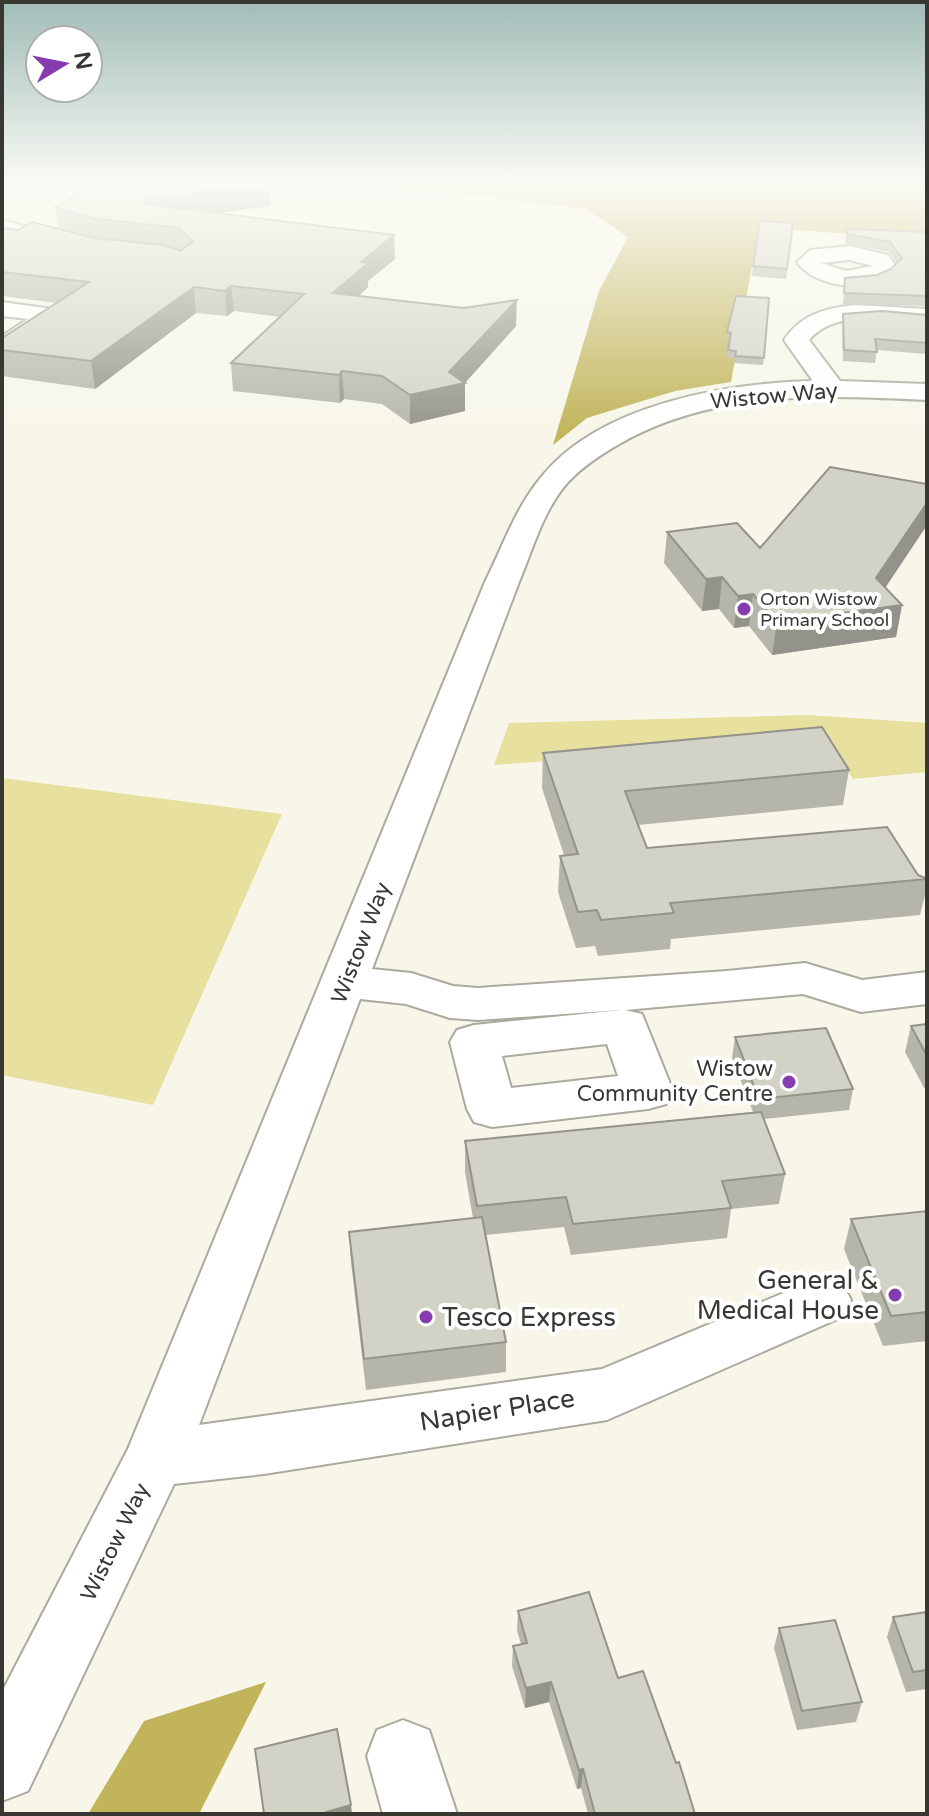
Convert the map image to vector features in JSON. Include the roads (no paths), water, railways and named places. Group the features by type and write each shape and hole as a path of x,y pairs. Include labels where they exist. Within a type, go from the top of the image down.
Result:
{"street":[{"path":"833,315 820,293 822,285 839,276"},
{"path":"2,309 51,315 2,347"},
{"path":"832,389 796,340 803,329 833,315 876,312 927,316"},
{"name":"Wistow Way","path":"2,1765 73,1628 155,1458 502,582 547,488 576,459 611,436 690,405 735,396 832,389 927,392"},
{"path":"346,982 411,989 450,1002 483,1022 805,978 861,996 927,988"},
{"name":"Napier Place","path":"155,1458 264,1446 607,1394 822,1300"}],"place":[{"name":"Orton Wistow Primary School","path":"744,609"},
{"name":"Wistow Community Centre","path":"789,1082"},
{"name":"General & Medical House","path":"895,1295"},
{"name":"Tesco Express","path":"426,1317"}]}
